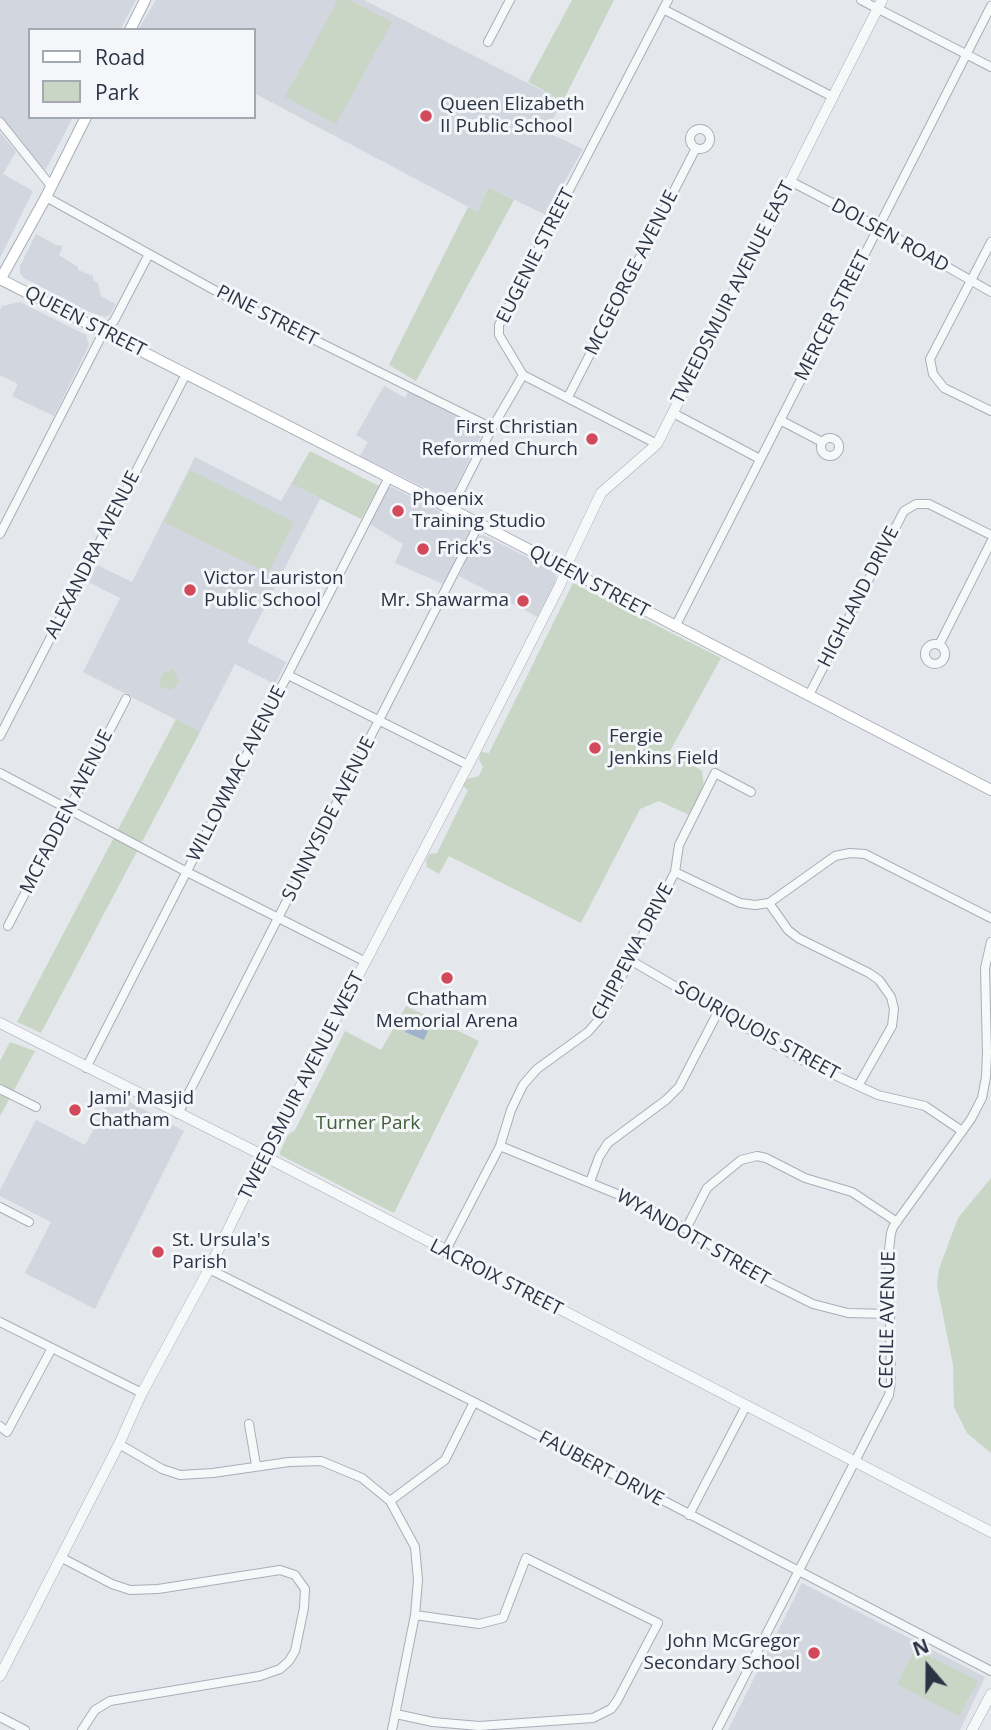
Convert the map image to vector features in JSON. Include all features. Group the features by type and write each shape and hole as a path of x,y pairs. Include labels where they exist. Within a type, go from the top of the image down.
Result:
{"main road":[{"path":"131,28 145,0"},
{"path":"0,280 85,119"},
{"name":"QUEEN STREET","path":"0,280 451,509 991,790"}],"street":[{"path":"488,42 510,0"},
{"name":"EUGENIE STREET","path":"523,374 502,342 499,325 668,0"},
{"path":"861,0 880,5 991,68"},
{"name":"TWEEDSMUIR AVENUE EAST","path":"565,570 601,492 657,443 880,5"},
{"name":"MERCER STREET","path":"675,627 991,6"},
{"path":"663,9 833,97"},
{"path":"0,122 51,186"},
{"name":"MCGEORGE AVENUE","path":"569,397 696,148"},
{"name":"DOLSEN ROAD","path":"789,181 878,227 991,292"},
{"name":"PINE STREET","path":"46,197 359,363 492,428"},
{"path":"991,242 932,352 930,366 944,388 991,411"},
{"path":"0,534 104,331 114,321 149,254"},
{"name":"ALEXANDRA AVENUE","path":"0,736 186,374"},
{"path":"451,509 523,374 657,443"},
{"path":"673,413 760,459"},
{"path":"780,420 822,442"},
{"name":"WILLOWMAC AVENUE","path":"86,1069 388,479"},
{"name":"HIGHLAND DRIVE","path":"809,695 899,518 907,508 916,504 929,504 991,535"},
{"name":"SUNNYSIDE AVENUE","path":"178,1114 479,524"},
{"path":"939,645 991,542"},
{"name":"TWEEDSMUIR AVENUE WEST","path":"0,1676 62,1558 142,1393 209,1269 264,1156 468,765 565,570"},
{"path":"288,675 468,765"},
{"name":"MCFADDEN AVENUE","path":"8,926 126,699"},
{"path":"0,773 187,872 366,962"},
{"path":"675,872 679,845 715,773 751,792"},
{"path":"859,1086 892,1026 894,1009 891,997 879,980 869,973 798,939 788,930 769,903 827,860 844,853 857,853 871,856 991,918"},
{"name":"CHIPPEWA DRIVE","path":"445,1252 500,1146 511,1110 523,1085 537,1069 595,1025 675,872 740,903 769,903"},
{"name":"CECILE AVENUE","path":"717,1730 891,1388 889,1241 897,1222 962,1131 982,1098 989,1053 985,968 991,942"},
{"name":"SOURIQUOIS STREET","path":"629,960 802,1060 878,1095 925,1106 962,1131"},
{"path":"590,1182 598,1157 608,1143 666,1100 679,1087 719,1010"},
{"name":"LACROIX STREET","path":"0,1023 86,1069 264,1156 445,1252 991,1532"},
{"path":"0,1088 36,1107"},
{"name":"WYANDOTT STREET","path":"500,1146 634,1201 686,1229 757,1276 813,1304 848,1313 890,1314"},
{"path":"686,1229 707,1188 741,1160 757,1156 805,1178 852,1192 897,1222"},
{"path":"0,1207 29,1222"},
{"name":"FAUBERT DRIVE","path":"209,1269 474,1402 991,1671"},
{"path":"0,1322 142,1393"},
{"path":"0,1426 7,1432 52,1348"},
{"path":"390,1501 444,1460 474,1402"},
{"path":"689,1515 746,1406"},
{"path":"249,1424 256,1465"},
{"path":"119,1444 162,1469 180,1475 213,1473 256,1465 321,1461 362,1478 390,1501 415,1548 418,1580 415,1615 392,1730"},
{"path":"62,1558 112,1584 130,1590 158,1590 280,1570 295,1575 305,1589 295,1651 280,1669 260,1676 110,1701 95,1710 82,1730"},
{"path":"396,1714 433,1722 479,1726 593,1718 611,1709 617,1701 658,1623 526,1558 503,1618 479,1624 415,1615"},
{"path":"972,1730 991,1694"},
{"path":"0,1717 25,1730"}],"shaded area":[{"path":"0,0 136,0 121,28 28,28 28,119 72,119 46,169 0,117"},
{"name":"Queen Elizabeth II Public School","path":"156,0 364,0 563,101 546,132 583,149 546,215 488,187 478,212 256,94 256,28 139,28"},
{"path":"0,132 16,152 3,174 33,191 0,258"},
{"path":"36,234 63,246 59,255 78,267 78,270 93,276 101,296 116,304 110,315 105,317 87,311 24,278 20,273 20,266"},
{"path":"20,302 86,335 89,345 54,416 12,396 18,384 0,375 0,310 2,306"},
{"path":"384,386 405,398 409,389 482,426 483,431 451,498 360,456 368,442 356,435"},
{"name":"Victor Lauriston Public School","path":"195,457 281,501 291,484 320,499 247,642 286,662 275,684 235,664 200,732 83,672 120,598 89,582 97,565 132,582"},
{"path":"392,487 468,526 470,532 443,584 395,563 403,544 368,523 385,490"},
{"path":"483,535 553,570 556,575 555,585 540,618 459,576 476,537"},
{"path":"113,1093 184,1131 95,1309 25,1273 51,1222 0,1196 0,1190 36,1120 85,1145"},
{"name":"John McGregor Secondary School","path":"802,1583 985,1677 960,1730 728,1730"}],"green space":[{"path":"338,0 350,0 392,22 336,124 285,97"},
{"path":"572,0 614,0 563,101 528,82"},
{"path":"488,187 514,200 416,381 389,365 468,207 478,212"},
{"path":"310,451 379,486 361,519 291,484"},
{"path":"190,470 294,522 268,573 164,522"},
{"path":"573,583 721,658 670,751 702,771 704,787 689,815 659,801 640,809 581,923 449,856 439,874 427,867 426,860 429,854 437,853 468,790 463,786 467,779 479,776 483,767 479,760 481,752 489,753"},
{"path":"173,669 179,682 175,687 171,690 159,686 162,674"},
{"path":"176,719 200,732 41,1033 17,1022"},
{"name":"Turner Park","path":"406,1006 479,1041 394,1213 280,1155 280,1152 288,1135 295,1130 345,1031 381,1050"},
{"path":"10,1042 35,1051 0,1116 0,1061"},
{"path":"991,1178 991,1453 967,1433 954,1407 953,1365 937,1285 939,1269 958,1218"},
{"path":"915,1649 978,1681 959,1716 897,1684"}],"water":[{"path":"410,1022 428,1031 424,1040 405,1032"}],"place":[{"name":"Queen Elizabeth II Public School","path":"426,116"},
{"name":"First Christian Reformed Church","path":"592,439"},
{"name":"Phoenix Training Studio","path":"398,511"},
{"name":"Frick's","path":"423,549"},
{"name":"Victor Lauriston Public School","path":"190,590"},
{"name":"Mr. Shawarma","path":"523,601"},
{"name":"Fergie Jenkins Field","path":"595,748"},
{"name":"Chatham Memorial Arena","path":"447,978"},
{"name":"Jami' Masjid Chatham","path":"75,1110"},
{"name":"St. Ursula's Parish","path":"158,1252"},
{"name":"John McGregor Secondary School","path":"814,1653"}]}
